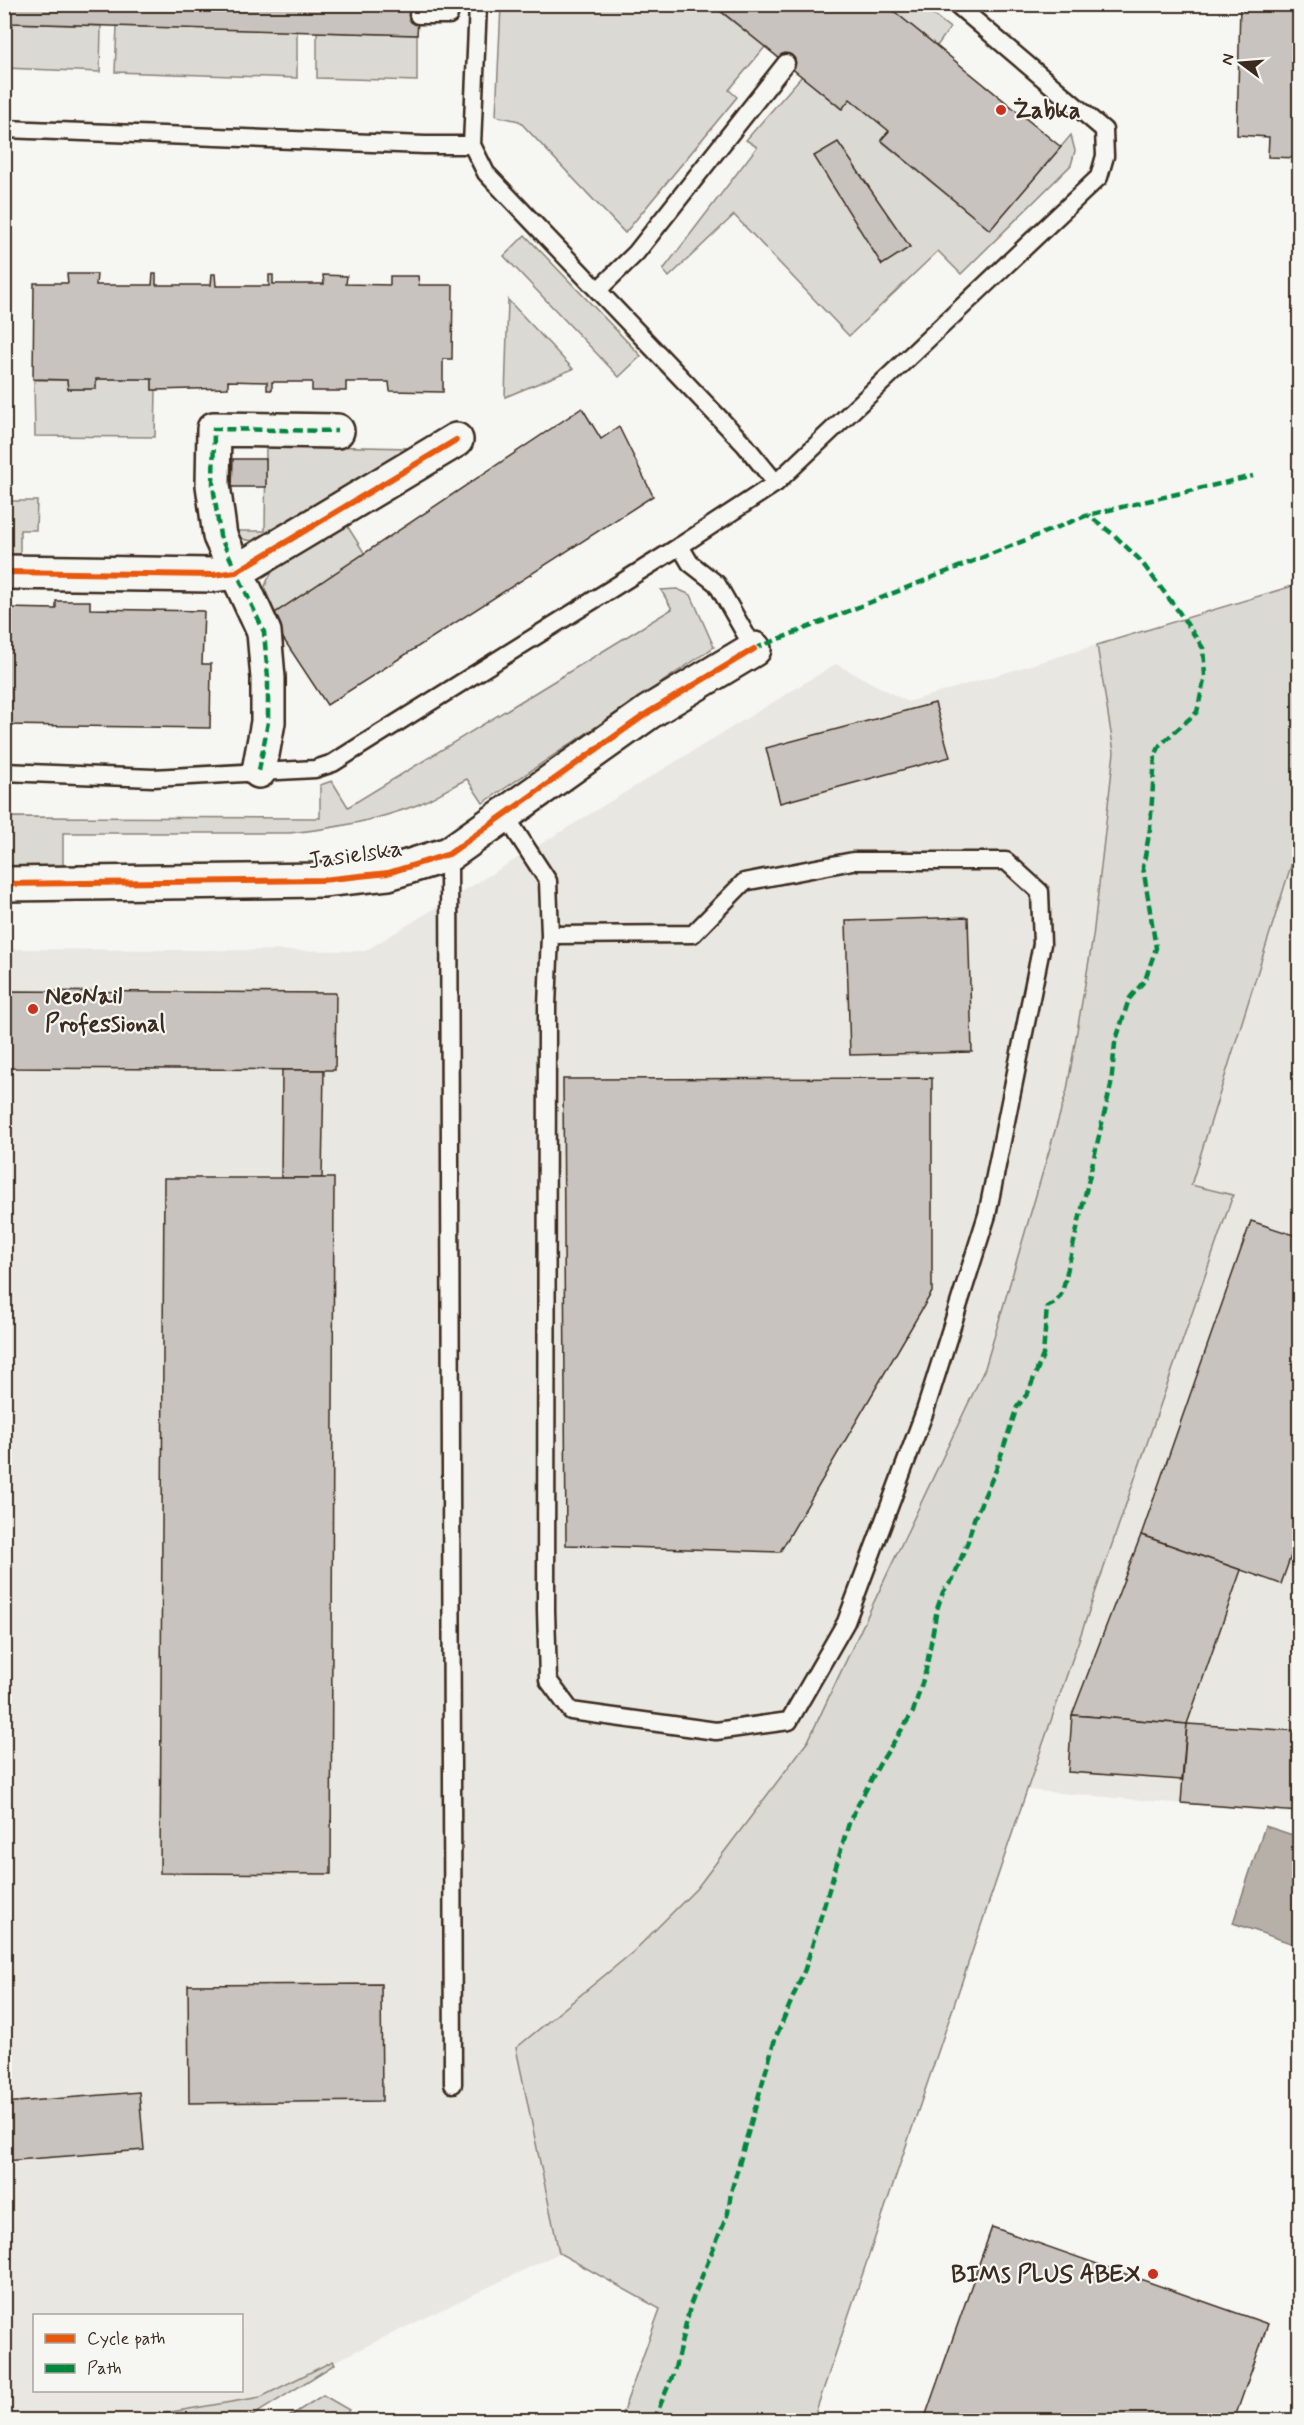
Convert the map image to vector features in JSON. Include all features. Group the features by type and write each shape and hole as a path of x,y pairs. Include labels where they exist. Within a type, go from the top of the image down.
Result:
{"street":[{"path":"258,771 268,722 268,678 264,632 220,536 213,485 214,429 337,431"},
{"path":"4,572 213,575 236,572 456,440"},
{"name":"Jasielska","path":"4,884 322,880 388,873 449,854 649,712 754,649"}],"lane":[{"path":"418,15 449,15 450,4"},
{"path":"478,4 472,145 486,172 745,445 776,483"},
{"path":"4,772 153,778 258,771 296,772 333,763 506,656 776,483 1099,177 1105,156 1104,130 956,4"},
{"path":"598,290 636,253 786,63"},
{"path":"4,129 472,145"},
{"path":"680,546 690,563 717,584 754,649"},
{"path":"505,815 548,881 550,935 547,1077 546,1610 548,1680 571,1711 716,1731 789,1721 846,1622 925,1412 987,1215 1041,944 1040,892 1006,861 853,861 744,882 693,934 550,935"},
{"path":"449,854 453,2084"}],"shaded area":[{"path":"5,5 11,5 11,23 101,26 100,72 5,68"},
{"path":"501,5 712,5 765,47 729,90 737,97 625,233 519,121 496,116"},
{"path":"885,5 921,5 950,28 937,46"},
{"path":"117,26 297,31 297,78 115,72"},
{"path":"317,32 417,35 417,81 317,78"},
{"path":"802,76 841,109 850,99 889,131 881,141 990,230 1071,135 1075,151 1071,165 961,274 938,251 849,336 734,215 669,277 663,270 757,147 746,140"},
{"path":"525,235 641,356 619,377 504,256"},
{"path":"508,300 573,369 505,397"},
{"path":"96,379 152,379 152,389 156,390 155,437 35,436 34,380 67,380 68,389 96,389"},
{"path":"266,445 410,448 259,540 251,541 241,538 232,531 265,531"},
{"path":"4,501 37,501 36,530 20,530 20,559 5,554"},
{"path":"346,524 365,554 269,617 264,590 277,566"},
{"path":"1299,584 1299,840 1191,1185 1233,1195 1027,1790 813,2420 620,2420 660,2309 559,2253 516,2048 633,1952 697,1888 808,1741 985,1368 1067,1090 1093,937 1114,752 1097,645"},
{"path":"677,589 691,595 714,647 483,803 467,779 423,802 402,810 354,823 305,831 289,833 63,833 63,868 5,867 5,817 320,818 320,785 332,781 348,807 672,609 661,590"},
{"path":"1097,645 1114,752 1093,937 1067,1090 985,1368 808,1741 697,1888 633,1952 517,2048 559,2253 261,2397 123,2420 5,2420 5,949 365,951 836,664 908,702"},
{"path":"1299,840 1299,1814 1027,1790 1233,1196 1191,1185"},
{"path":"1265,1826 1299,1837 1299,1946 1233,1923"},
{"path":"333,2361 335,2364 246,2420 123,2420 261,2397"},
{"path":"323,2395 349,2410 342,2420 284,2420"}],"building":[{"path":"11,4 419,4 417,35 11,23"},
{"path":"712,4 885,4 1061,147 990,230 881,140 889,131 850,99 842,109"},
{"path":"1240,4 1300,4 1300,158 1268,157 1269,137 1237,135"},
{"path":"838,142 910,247 882,265 814,156"},
{"path":"67,274 97,274 96,285 152,285 153,274 156,274 156,285 211,285 212,274 215,274 216,286 269,286 269,275 273,275 273,284 324,284 323,275 347,276 346,284 390,285 390,276 418,276 419,285 453,285 452,359 443,359 443,392 390,391 389,382 346,382 346,391 312,391 312,382 272,382 272,390 267,390 267,382 228,381 228,388 152,390 152,379 96,379 96,389 68,389 67,380 33,379 34,283 68,283"},
{"path":"582,408 601,439 619,427 653,496 327,705 269,617"},
{"path":"233,459 266,459 266,487 232,487"},
{"path":"56,601 90,601 90,609 204,611 202,664 211,664 210,728 4,725 4,608 56,609"},
{"path":"935,703 950,757 780,803 766,748"},
{"path":"968,917 972,1052 850,1055 846,921"},
{"path":"4,991 336,993 335,1070 4,1068"},
{"path":"282,1070 324,1070 322,1178 281,1178"},
{"path":"932,1078 932,1292 780,1552 566,1545 563,1079"},
{"path":"164,1178 334,1178 331,1874 160,1873"},
{"path":"1251,1221 1300,1237 1300,1530 1281,1584 1141,1535"},
{"path":"1141,1535 1241,1570 1187,1724 1072,1715"},
{"path":"1072,1715 1187,1724 1182,1780 1068,1772"},
{"path":"1187,1724 1300,1731 1300,1812 1181,1803"},
{"path":"381,1984 382,2101 189,2103 188,1985"},
{"path":"139,2092 144,2150 4,2161 4,2103"},
{"path":"992,2227 1268,2324 1234,2420 924,2420"}],"marked path":[{"path":"259,771 268,722 268,678 264,632 220,536 213,485 214,429 337,431"},
{"path":"754,649 1088,515 1253,476"},
{"path":"654,2420 674,2372 691,2303 728,2213 731,2192 775,2039 805,1969 850,1820 879,1765 913,1712 926,1670 937,1609 943,1592 953,1579 974,1519 996,1470 1017,1407 1028,1393 1043,1355 1047,1307 1055,1303 1062,1293 1111,1085 1115,1043 1129,999 1145,980 1156,948 1143,867 1150,829 1155,756 1160,745 1197,712 1205,676 1203,648 1140,560 1114,535 1088,515"}],"cycle path":[{"path":"4,572 213,575 236,572 456,440"},
{"path":"4,884 322,880 388,873 449,854 649,712 754,649"}],"place":[{"name":"Żabka","path":"1001,110"},
{"name":"NeoNail Professional","path":"33,1009"},
{"name":"BIMs PLUS ABEX","path":"1153,2274"}]}
